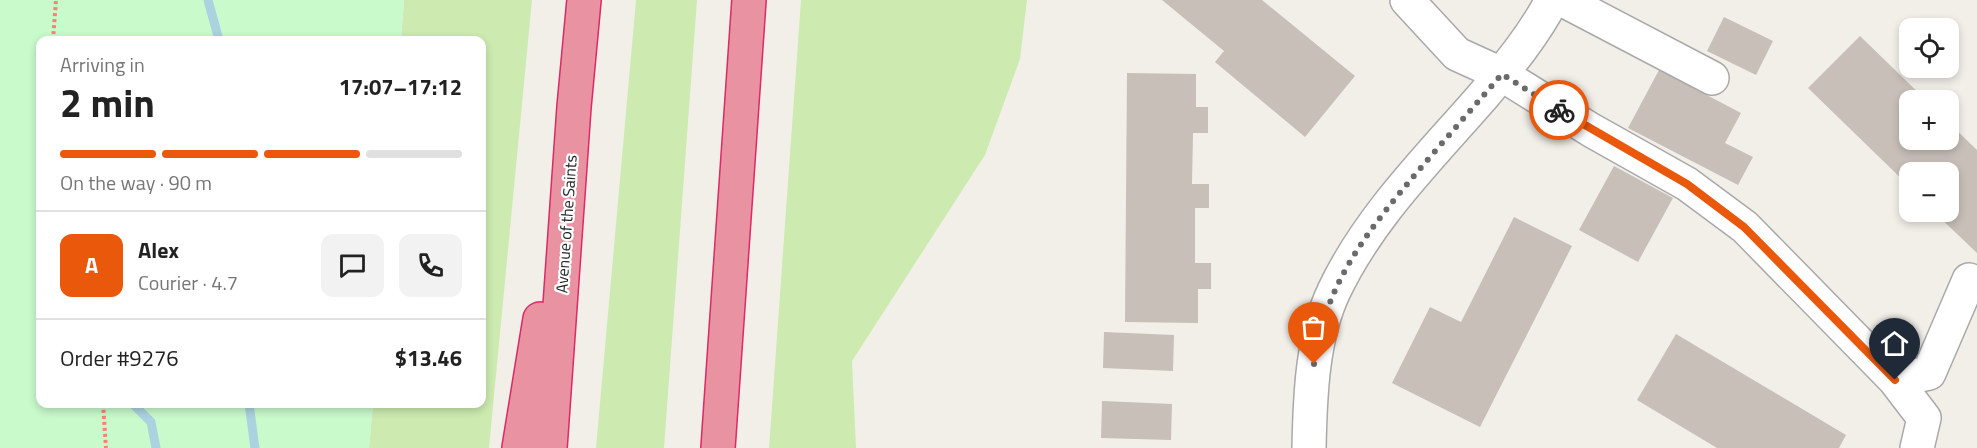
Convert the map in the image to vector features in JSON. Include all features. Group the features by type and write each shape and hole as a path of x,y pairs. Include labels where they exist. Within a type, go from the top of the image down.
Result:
{"highway":[{"name":"Avenue of the Saints","path":"550,448 574,107 584,0"},
{"path":"718,448 749,0"},
{"path":"519,448 574,107"}],"street":[{"path":"1407,0 1457,54 1502,74 1591,130 1687,184 1744,227 1895,380 1924,418 1917,448"},
{"path":"1309,448 1310,403 1317,345 1333,292 1365,236 1502,74 1552,0"},
{"path":"1563,0 1712,78"},
{"path":"1895,380 1929,373 1969,280"}],"path":[{"path":"53,36 56,0"},
{"path":"103,408 106,448"}],"green space":[{"path":"0,0 404,0 401,36 36,36 36,408 373,408 369,448 0,448"},
{"path":"404,0 532,0 489,448 369,448 373,408 486,408 486,36 401,36"},
{"path":"636,0 697,0 664,448 596,448"},
{"path":"801,0 1027,0 1020,59 985,155 852,361 856,448 769,448"}],"building":[{"path":"1162,0 1262,0 1355,76 1305,137 1215,62 1224,51"},
{"path":"1724,17 1773,41 1756,75 1707,51"},
{"path":"1860,36 1899,74 1899,78 1903,78 1916,90 1899,90 1899,150 1959,150 1959,133 1977,150 1977,253 1944,222 1959,222 1959,162 1899,162 1899,176 1808,88"},
{"path":"1659,70 1741,113 1725,143 1753,157 1738,185 1628,128"},
{"path":"1127,73 1196,74 1196,107 1208,107 1208,133 1193,133 1192,184 1209,184 1209,208 1195,208 1195,263 1211,263 1211,289 1198,289 1198,323 1125,322"},
{"path":"1614,166 1673,198 1638,262 1579,230"},
{"path":"1514,217 1572,246 1480,427 1392,383 1430,307 1461,322"},
{"path":"1104,332 1174,335 1173,371 1103,368"},
{"path":"1676,334 1846,435 1839,448 1717,448 1637,400"},
{"path":"1102,401 1172,404 1171,440 1101,438"}],"waterway":[{"path":"208,0 218,36"},
{"path":"137,408 151,422 156,448"},
{"path":"250,408 255,448"}],"way so far":[{"path":"1314,364 1317,345 1333,292 1365,236 1502,74 1559,110"}],"route":[{"path":"1559,110 1687,184 1744,227 1819,300 1895,380"}]}
